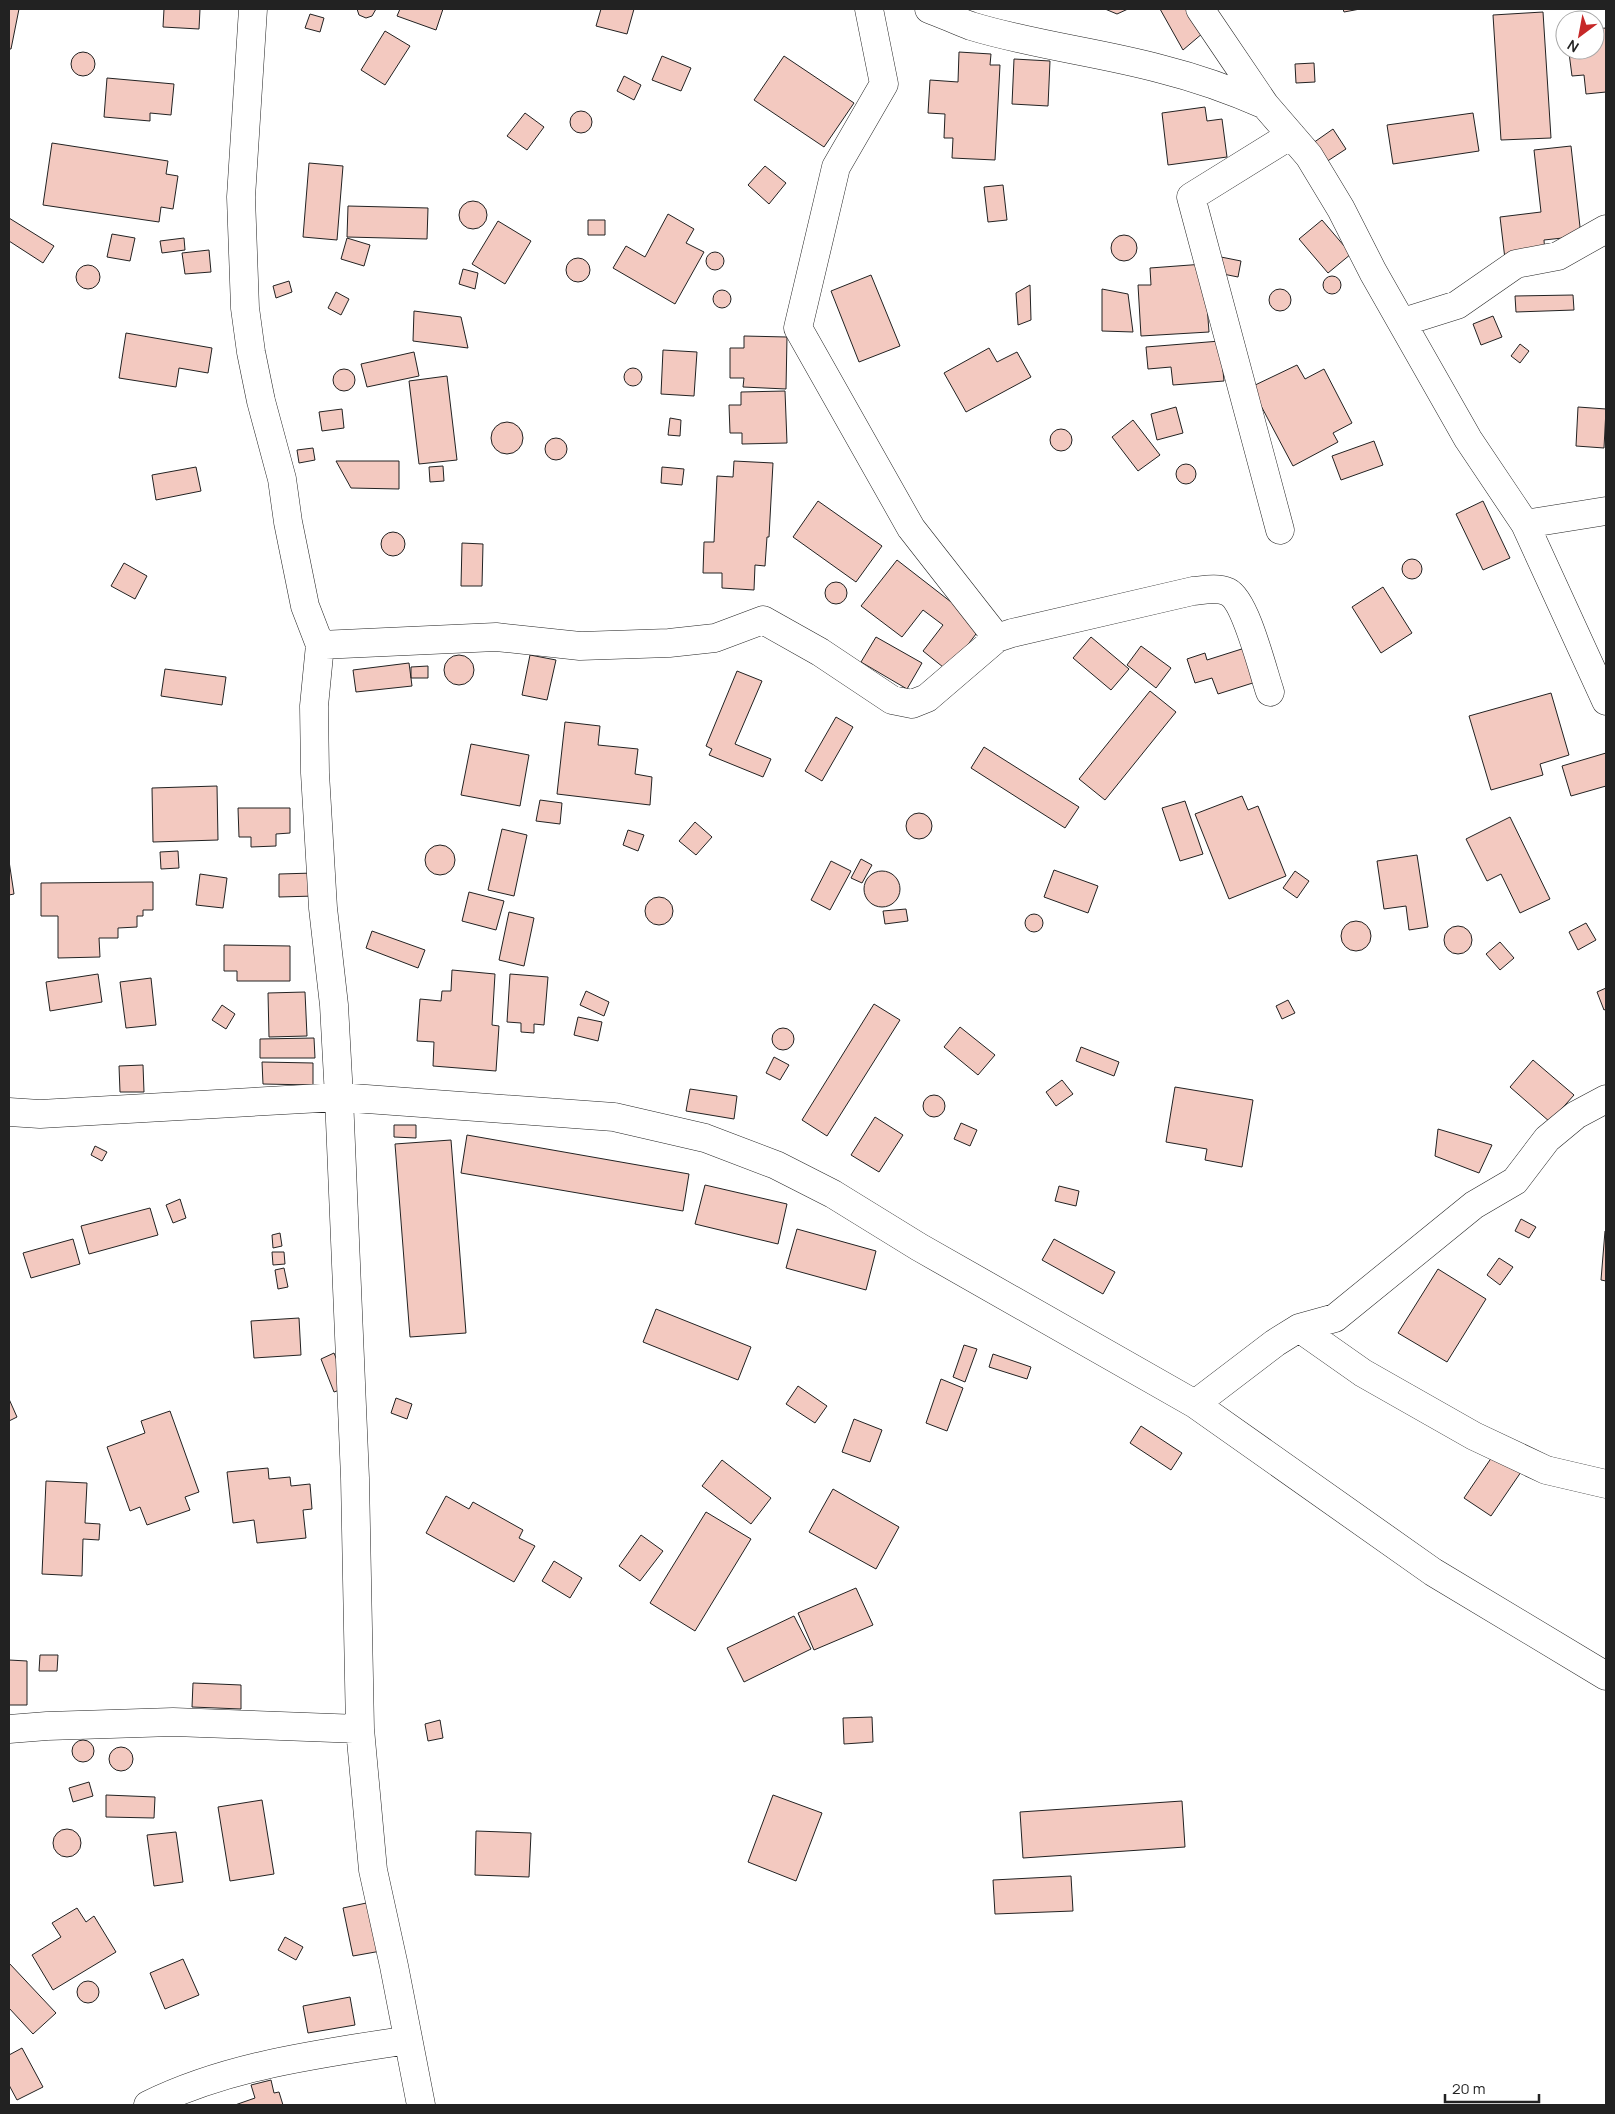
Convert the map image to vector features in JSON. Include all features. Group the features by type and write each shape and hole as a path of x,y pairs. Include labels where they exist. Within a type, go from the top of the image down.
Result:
{"street":[{"path":"253,9 241,197 245,308 251,352 261,401 282,480 288,522 305,606 320,645 314,706 315,772 323,908 334,1005 339,1097 355,1478 360,1729 373,1870 421,2105"},
{"path":"869,9 884,84 836,167 798,328 911,528 997,638"},
{"path":"929,9 970,25 1027,41 1099,55 1188,76 1231,90 1265,105"},
{"path":"1200,9 1265,105 1309,156 1468,439 1525,524 1606,701"},
{"path":"1280,530 1191,197 1291,135"},
{"path":"1403,322 1458,305 1516,264 1558,256 1606,229"},
{"path":"1525,524 1606,511"},
{"path":"320,645 496,636 580,646 669,643 715,638 763,620 820,652 892,700 912,704 926,698 997,638 1012,632 1183,593 1219,589 1234,596 1243,610 1270,692"},
{"path":"9,1112 40,1114 339,1097 614,1117 706,1138 776,1166 832,1194 928,1252 1195,1404 1433,1572 1606,1676"},
{"path":"1195,1404 1275,1343 1299,1328 1335,1318 1474,1205 1515,1181 1546,1139 1576,1115 1606,1099"},
{"path":"1299,1328 1363,1373 1474,1436 1532,1465 1606,1484"},
{"path":"9,1729 173,1722 360,1729"},
{"path":"148,2105 225,2076 294,2058 408,2040"}],"building":[{"path":"9,9 19,9 11,49 9,49"},
{"path":"164,9 200,9 199,29 163,27"},
{"path":"357,9 376,9 372,16 366,18 359,15"},
{"path":"400,9 443,9 436,30 397,16"},
{"path":"601,9 634,9 627,34 596,26"},
{"path":"1105,9 1128,9 1117,14"},
{"path":"1160,9 1196,9 1210,27 1183,50"},
{"path":"1343,9 1360,9 1344,12"},
{"path":"1543,12 1551,138 1501,140 1493,15"},
{"path":"310,14 324,18 320,32 305,28"},
{"path":"1605,28 1606,92 1586,94 1584,75 1572,76 1570,60 1605,60"},
{"path":"385,31 410,46 385,85 361,70"},
{"path":"83,52 91,56 95,64 91,72 83,76 75,72 71,64 75,56"},
{"path":"959,52 991,54 990,65 1000,65 995,160 952,158 953,138 944,138 945,114 928,113 930,80 958,82"},
{"path":"662,56 691,68 681,91 652,80"},
{"path":"784,56 854,103 824,147 754,100"},
{"path":"1014,59 1050,61 1048,106 1012,104"},
{"path":"1314,63 1315,82 1296,83 1295,64"},
{"path":"624,76 641,85 634,100 617,91"},
{"path":"107,78 174,84 171,115 150,113 150,121 104,117"},
{"path":"1205,107 1207,121 1222,119 1227,157 1168,165 1162,113"},
{"path":"581,111 591,118 592,122 585,132 581,133 571,126 570,122 577,112"},
{"path":"525,113 544,127 527,150 507,136"},
{"path":"1473,113 1479,151 1393,164 1387,125"},
{"path":"1333,129 1346,149 1326,162 1313,143"},
{"path":"52,143 168,161 166,174 178,176 173,209 161,207 159,222 43,205"},
{"path":"1571,146 1581,236 1544,240 1545,255 1505,259 1500,217 1541,212 1534,150"},
{"path":"309,163 343,166 337,240 303,237"},
{"path":"765,166 786,183 769,204 748,185"},
{"path":"1003,185 1007,220 988,222 984,187"},
{"path":"473,201 483,205 487,215 483,225 473,229 463,225 459,215 463,205"},
{"path":"348,206 428,208 427,239 347,237"},
{"path":"668,214 694,229 686,243 704,252 675,304 613,268 626,246 645,257"},
{"path":"9,218 54,246 43,263 9,241"},
{"path":"588,220 605,220 605,235 588,235"},
{"path":"1322,220 1351,254 1328,273 1299,239"},
{"path":"498,221 531,241 505,284 472,264"},
{"path":"112,234 135,238 130,261 107,257"},
{"path":"1124,235 1133,239 1137,248 1133,257 1124,261 1115,257 1111,248 1115,239"},
{"path":"184,238 185,250 162,253 160,241"},
{"path":"347,238 370,245 364,266 341,259"},
{"path":"209,250 211,272 185,274 182,253"},
{"path":"715,252 721,255 724,261 721,267 715,270 709,267 706,261 709,255"},
{"path":"1221,257 1241,261 1238,277 1218,273"},
{"path":"578,258 586,262 590,270 586,278 578,282 570,278 566,270 570,262"},
{"path":"1204,264 1209,332 1141,336 1138,285 1151,285 1150,268"},
{"path":"88,265 96,269 100,277 96,285 88,289 80,285 76,277 80,269"},
{"path":"463,269 478,273 475,289 459,284"},
{"path":"871,275 900,346 859,362 831,291"},
{"path":"1328,276 1336,276 1341,281 1339,292 1328,294 1323,289 1323,281"},
{"path":"289,281 292,292 276,298 273,286"},
{"path":"1030,285 1031,320 1018,325 1016,293"},
{"path":"1102,289 1128,294 1133,332 1102,331"},
{"path":"1280,289 1288,292 1291,300 1288,308 1280,311 1272,308 1269,300 1272,292"},
{"path":"718,290 726,290 731,295 729,306 718,308 713,303 713,295"},
{"path":"336,292 349,299 341,315 328,308"},
{"path":"1573,295 1574,310 1516,312 1515,296"},
{"path":"414,311 461,317 468,348 413,341"},
{"path":"1493,316 1502,337 1481,345 1473,324"},
{"path":"126,333 212,348 208,373 179,368 176,387 119,378"},
{"path":"744,336 787,337 786,389 743,387 744,378 730,378 730,348 744,348"},
{"path":"1220,341 1224,381 1173,385 1171,367 1148,369 1146,347"},
{"path":"1520,344 1529,351 1520,363 1511,356"},
{"path":"989,348 997,362 1017,352 1031,377 966,412 944,373"},
{"path":"663,350 697,352 694,396 661,394"},
{"path":"414,352 419,376 367,387 361,364"},
{"path":"1297,365 1305,379 1324,369 1352,423 1333,433 1338,442 1293,466 1251,387"},
{"path":"633,368 639,371 642,377 639,383 633,386 627,383 624,377 627,371"},
{"path":"344,369 352,372 355,380 352,388 344,391 336,388 333,380 336,372"},
{"path":"447,376 457,460 419,464 409,381"},
{"path":"785,391 787,443 742,444 742,433 730,433 729,405 741,405 741,392"},
{"path":"1176,407 1183,433 1157,440 1151,414"},
{"path":"1578,407 1606,409 1604,448 1576,446"},
{"path":"342,409 344,428 322,431 319,412"},
{"path":"670,418 681,420 680,436 668,435"},
{"path":"1133,420 1160,455 1138,471 1112,437"},
{"path":"507,422 513,423 518,427 522,432 522,444 518,449 513,453 507,454 501,453 496,449 492,444 491,438 492,432 496,427 501,423"},
{"path":"1061,429 1069,432 1072,440 1069,448 1061,451 1053,448 1050,440 1053,432"},
{"path":"552,438 560,438 567,445 567,453 560,460 552,460 545,453 545,445"},
{"path":"1374,441 1383,465 1341,480 1332,456"},
{"path":"313,448 315,460 299,463 297,450"},
{"path":"336,461 399,461 399,489 351,488"},
{"path":"734,461 773,463 769,537 767,537 765,566 755,565 754,590 722,588 722,573 703,573 704,542 714,542 717,476 733,477"},
{"path":"1182,464 1190,464 1196,470 1196,478 1190,484 1182,484 1176,478 1176,470"},
{"path":"443,466 444,481 430,482 429,467"},
{"path":"196,467 201,491 156,500 152,475"},
{"path":"662,467 684,469 682,485 661,483"},
{"path":"818,501 882,546 856,582 793,537"},
{"path":"1483,501 1510,558 1483,570 1456,514"},
{"path":"393,532 398,533 404,539 404,549 398,555 393,556 388,555 382,549 381,544 382,539 388,533"},
{"path":"462,543 483,544 482,586 461,586"},
{"path":"1412,559 1419,562 1422,569 1419,576 1412,579 1405,576 1402,569 1405,562"},
{"path":"897,560 982,626 948,671 923,651 943,625 923,610 902,637 861,606"},
{"path":"124,563 147,576 135,599 111,586"},
{"path":"836,582 846,589 847,593 840,603 836,604 826,597 825,593 832,583"},
{"path":"1383,587 1412,633 1381,653 1352,607"},
{"path":"876,637 922,663 907,689 861,662"},
{"path":"1091,637 1129,669 1111,690 1073,658"},
{"path":"1141,646 1171,668 1156,688 1127,665"},
{"path":"1248,647 1259,681 1218,694 1212,678 1195,683 1187,659 1205,653 1207,660"},
{"path":"459,655 465,656 473,664 473,676 465,684 459,685 453,684 445,676 444,670 445,664 453,656"},
{"path":"530,655 556,660 547,700 522,695"},
{"path":"409,663 412,686 356,692 353,670"},
{"path":"428,666 428,678 411,678 411,667"},
{"path":"165,669 226,677 222,705 161,696"},
{"path":"737,671 762,681 735,744 771,759 763,777 709,755 712,749 706,746"},
{"path":"1150,691 1176,712 1105,800 1079,779"},
{"path":"1551,693 1569,755 1540,764 1543,775 1491,790 1469,716"},
{"path":"836,717 853,727 822,781 805,771"},
{"path":"565,722 600,726 598,745 638,749 635,774 652,777 650,805 557,794"},
{"path":"471,744 529,755 520,806 461,795"},
{"path":"984,747 1079,807 1065,828 971,768"},
{"path":"1606,753 1606,786 1571,796 1562,766"},
{"path":"217,786 218,840 153,842 152,788"},
{"path":"1242,796 1248,810 1258,806 1286,876 1229,899 1195,814"},
{"path":"540,800 562,803 560,824 536,821"},
{"path":"1185,801 1203,854 1180,861 1162,808"},
{"path":"238,808 290,808 290,833 276,834 276,846 251,847 251,837 239,837"},
{"path":"919,813 928,817 932,826 928,835 919,839 910,835 906,826 910,817"},
{"path":"1510,817 1550,899 1520,913 1501,874 1487,881 1466,839"},
{"path":"695,822 712,837 696,855 679,841"},
{"path":"502,829 527,835 514,896 488,890"},
{"path":"628,830 644,835 638,851 623,845"},
{"path":"440,845 450,850 455,860 450,870 440,875 430,870 425,860 430,850"},
{"path":"178,851 179,868 161,869 160,852"},
{"path":"1417,855 1428,927 1409,930 1406,906 1384,909 1377,861"},
{"path":"861,859 872,865 862,883 851,878"},
{"path":"9,861 14,894 9,895"},
{"path":"831,861 851,871 830,910 811,900"},
{"path":"1054,870 1098,886 1088,913 1044,897"},
{"path":"882,871 895,876 900,889 895,902 882,907 869,902 864,889 869,876"},
{"path":"1295,871 1309,881 1297,898 1283,888"},
{"path":"314,873 315,896 279,897 279,874"},
{"path":"200,874 227,878 223,908 196,905"},
{"path":"153,882 153,910 143,910 143,916 137,916 137,927 118,928 118,938 99,938 100,957 58,958 58,916 41,916 41,883"},
{"path":"469,892 504,901 496,930 462,921"},
{"path":"659,897 669,901 673,911 669,921 659,925 649,921 645,911 649,901"},
{"path":"906,909 908,921 885,924 883,911"},
{"path":"509,912 534,918 524,966 499,960"},
{"path":"1030,914 1038,914 1043,919 1041,930 1030,932 1025,927 1025,919"},
{"path":"1356,921 1362,922 1370,930 1370,942 1362,950 1356,951 1350,950 1342,942 1341,936 1342,930 1350,922"},
{"path":"1586,923 1596,940 1578,950 1569,932"},
{"path":"1458,926 1468,930 1472,940 1468,950 1458,954 1448,950 1444,940 1448,930"},
{"path":"372,931 425,950 418,968 366,948"},
{"path":"1500,942 1514,958 1500,970 1486,954"},
{"path":"224,945 290,946 290,981 237,981 237,971 224,971"},
{"path":"452,970 495,974 492,1025 499,1026 496,1071 433,1066 434,1042 417,1041 420,999 441,1001 442,991 451,991"},
{"path":"98,974 102,1002 50,1011 46,982"},
{"path":"510,974 548,977 544,1025 534,1024 534,1033 521,1032 521,1023 507,1022"},
{"path":"151,978 156,1025 126,1028 120,982"},
{"path":"1606,988 1606,1009 1604,1010 1597,992"},
{"path":"586,991 609,1002 604,1016 580,1005"},
{"path":"305,992 307,1036 269,1037 268,993"},
{"path":"1288,1000 1295,1013 1282,1019 1276,1006"},
{"path":"874,1004 900,1020 827,1136 802,1120"},
{"path":"222,1005 235,1014 226,1029 212,1020"},
{"path":"578,1017 602,1022 598,1041 574,1035"},
{"path":"960,1027 995,1055 978,1075 944,1047"},
{"path":"779,1028 787,1028 794,1035 794,1043 787,1050 779,1050 772,1043 772,1035"},
{"path":"314,1038 315,1058 260,1058 260,1039"},
{"path":"1081,1047 1119,1062 1114,1076 1076,1061"},
{"path":"774,1057 789,1065 780,1080 766,1073"},
{"path":"1533,1060 1574,1095 1550,1122 1510,1087"},
{"path":"262,1062 313,1063 313,1085 263,1084"},
{"path":"143,1065 144,1092 120,1092 119,1066"},
{"path":"1062,1080 1073,1094 1056,1106 1046,1092"},
{"path":"1175,1087 1253,1100 1242,1167 1205,1160 1207,1149 1166,1142"},
{"path":"690,1089 737,1096 734,1119 686,1111"},
{"path":"934,1095 942,1098 945,1106 942,1114 934,1117 926,1114 923,1106 926,1098"},
{"path":"875,1117 903,1135 879,1172 851,1155"},
{"path":"961,1123 977,1130 970,1146 954,1139"},
{"path":"394,1125 416,1125 416,1138 394,1137"},
{"path":"1438,1129 1492,1145 1479,1173 1435,1156"},
{"path":"467,1135 689,1174 683,1211 461,1173"},
{"path":"451,1140 466,1333 410,1337 395,1144"},
{"path":"95,1146 107,1152 102,1161 91,1155"},
{"path":"705,1185 787,1204 778,1244 695,1224"},
{"path":"1059,1186 1079,1191 1076,1206 1055,1201"},
{"path":"180,1199 186,1218 173,1223 166,1205"},
{"path":"150,1208 158,1235 89,1254 81,1226"},
{"path":"1521,1219 1536,1227 1529,1238 1515,1231"},
{"path":"797,1229 876,1251 866,1290 786,1268"},
{"path":"1606,1231 1606,1281 1601,1280"},
{"path":"280,1233 282,1246 273,1248 272,1235"},
{"path":"73,1239 80,1264 31,1278 23,1253"},
{"path":"1054,1239 1115,1272 1103,1294 1042,1260"},
{"path":"272,1252 284,1252 285,1264 273,1265"},
{"path":"1499,1258 1513,1267 1500,1285 1487,1275"},
{"path":"284,1268 288,1287 278,1289 275,1270"},
{"path":"1438,1269 1486,1299 1447,1362 1398,1333"},
{"path":"656,1309 751,1347 738,1380 643,1342"},
{"path":"299,1318 301,1355 254,1358 251,1321"},
{"path":"964,1345 977,1349 965,1382 953,1377"},
{"path":"334,1353 348,1387 334,1392 321,1359"},
{"path":"993,1354 1031,1367 1027,1379 989,1367"},
{"path":"941,1379 963,1388 947,1431 926,1423"},
{"path":"798,1386 827,1406 815,1423 786,1404"},
{"path":"396,1398 412,1404 407,1419 391,1413"},
{"path":"9,1399 17,1417 9,1421"},
{"path":"170,1411 199,1492 185,1497 190,1510 147,1525 140,1507 130,1511 107,1447 145,1433 141,1421"},
{"path":"854,1419 882,1430 870,1462 842,1452"},
{"path":"1141,1426 1182,1453 1171,1470 1130,1443"},
{"path":"1494,1454 1521,1472 1491,1516 1464,1498"},
{"path":"722,1460 771,1498 751,1524 702,1486"},
{"path":"268,1468 269,1479 290,1477 291,1486 310,1484 312,1509 303,1510 306,1538 257,1543 254,1520 233,1523 227,1472"},
{"path":"46,1481 87,1483 85,1523 100,1524 99,1540 83,1539 82,1576 42,1574"},
{"path":"833,1489 899,1527 876,1569 809,1532"},
{"path":"446,1496 469,1509 473,1502 523,1530 519,1538 535,1546 514,1582 426,1533"},
{"path":"706,1512 751,1539 695,1631 650,1603"},
{"path":"641,1535 663,1551 640,1581 619,1566"},
{"path":"554,1561 582,1578 570,1598 542,1581"},
{"path":"856,1588 873,1625 814,1650 798,1613"},
{"path":"794,1616 811,1649 744,1682 727,1648"},
{"path":"40,1655 58,1655 57,1671 39,1671"},
{"path":"9,1660 27,1661 27,1705 9,1705"},
{"path":"193,1683 241,1685 241,1709 192,1707"},
{"path":"872,1717 873,1742 844,1744 843,1718"},
{"path":"440,1720 443,1738 428,1741 425,1724"},
{"path":"83,1740 91,1743 94,1751 91,1759 83,1762 75,1759 72,1751 75,1743"},
{"path":"121,1747 130,1750 133,1759 130,1768 121,1771 112,1768 109,1759 112,1750"},
{"path":"89,1782 93,1796 73,1802 69,1788"},
{"path":"106,1795 155,1797 154,1818 106,1817"},
{"path":"773,1795 822,1813 796,1881 748,1862"},
{"path":"262,1800 274,1874 230,1881 218,1807"},
{"path":"1182,1801 1185,1847 1023,1858 1020,1812"},
{"path":"67,1829 77,1833 81,1843 77,1853 67,1857 57,1853 53,1843 57,1833"},
{"path":"476,1831 531,1833 529,1877 475,1875"},
{"path":"176,1832 183,1882 154,1886 147,1835"},
{"path":"1071,1876 1073,1911 995,1914 993,1880"},
{"path":"371,1902 381,1951 353,1956 343,1908"},
{"path":"77,1908 86,1922 94,1916 116,1952 53,1990 32,1955 61,1937 52,1923"},
{"path":"285,1937 303,1947 296,1960 278,1950"},
{"path":"183,1959 199,1995 165,2009 150,1973"},
{"path":"9,1963 56,2013 33,2034 9,2008"},
{"path":"88,1981 96,1984 99,1992 96,2000 88,2003 80,2000 77,1992 80,1984"},
{"path":"350,1997 355,2025 308,2033 303,2006"},
{"path":"22,2048 43,2087 17,2100 9,2085 9,2055"},
{"path":"271,2080 274,2093 279,2092 283,2105 235,2105 255,2098 251,2085"}]}
